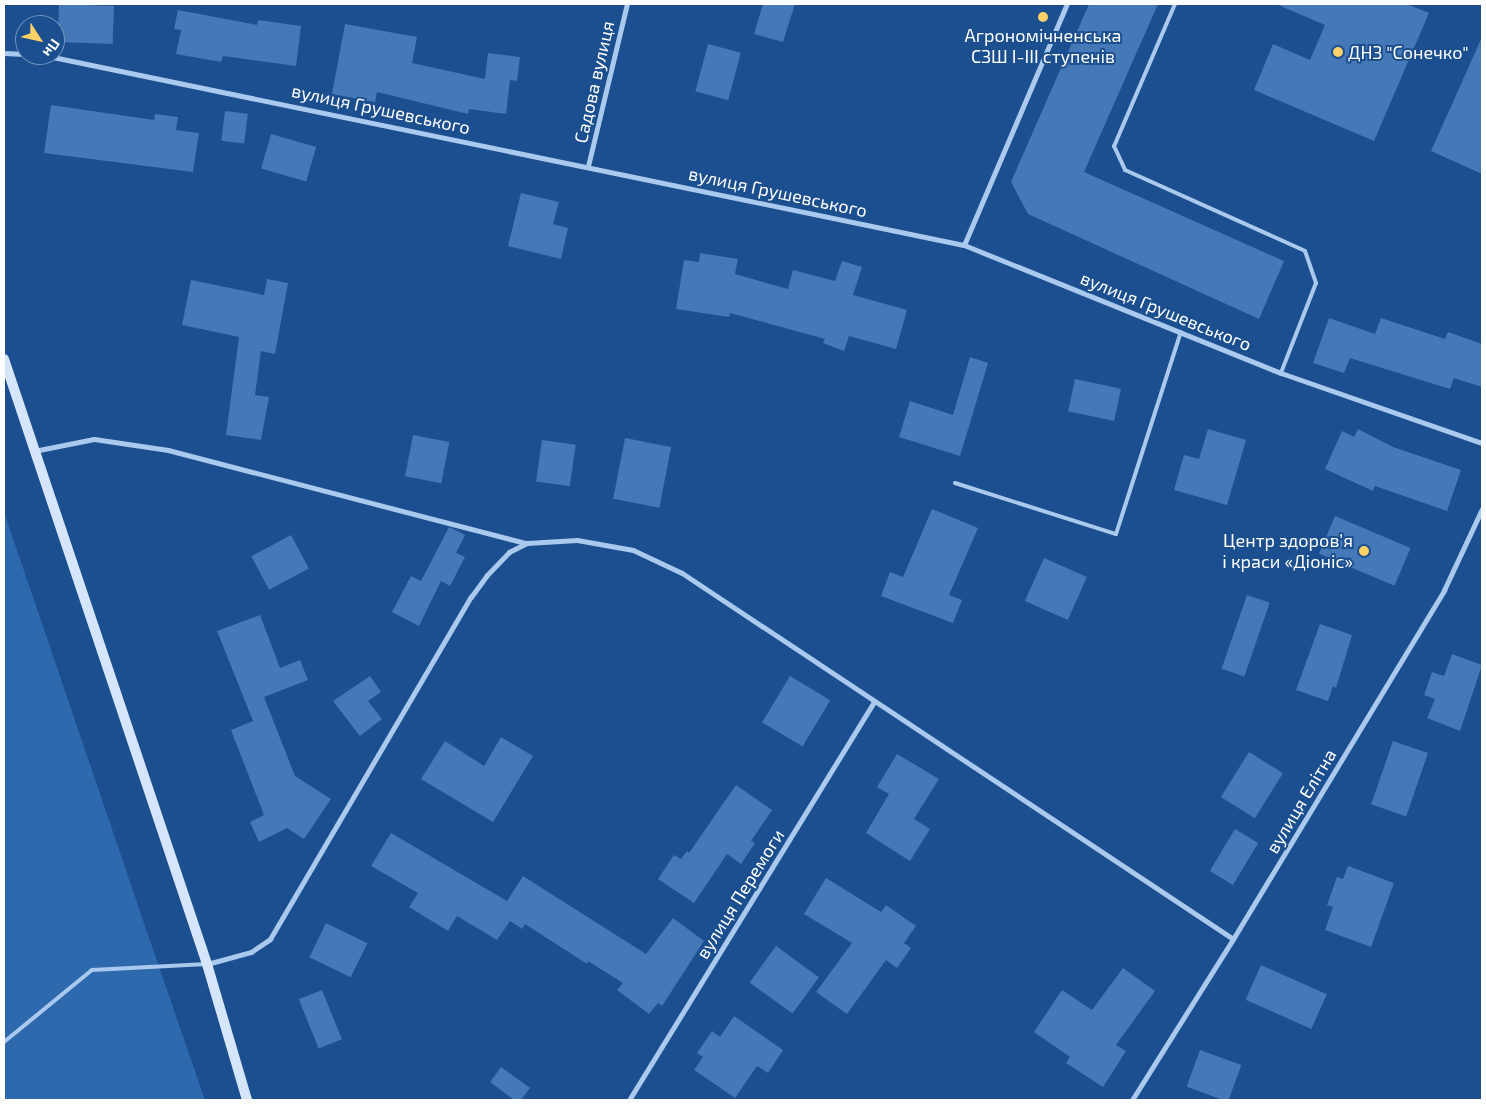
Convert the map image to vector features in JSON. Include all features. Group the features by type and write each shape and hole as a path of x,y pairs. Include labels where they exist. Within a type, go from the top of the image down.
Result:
{"main road":[{"path":"4,359 206,964 247,1100"}],"street":[{"name":"Садова вулиця","path":"588,166 627,4"},
{"path":"964,245 1067,4"},
{"name":"вулиця Грушевського","path":"65,59 964,245 1281,373 1482,443"},
{"path":"34,451 94,439 168,450 527,543 577,540 624,548 659,560 1233,940"},
{"name":"вулиця Елітна","path":"1132,1100 1233,940 1444,590 1482,509"},
{"path":"206,964 251,952 270,939 471,597 509,552 527,543"},
{"name":"вулиця Перемоги","path":"629,1100 874,701"}],"lane":[{"path":"1175,4 1114,146 1125,170 1306,251 1316,283 1281,373"},
{"path":"955,482 1116,534 1181,332"},
{"path":"4,1042 92,970 206,964"}],"shaded area":[{"path":"4,512 158,964 205,1100 4,1100"}],"building":[{"path":"59,4 114,6 113,44 65,42 65,15 59,15"},
{"path":"763,4 795,4 783,42 754,34"},
{"path":"1089,4 1158,4 1084,172 1284,261 1259,319 1028,214 1011,182"},
{"path":"1276,4 1407,4 1429,13 1374,141 1254,90 1273,44 1310,60 1325,25"},
{"path":"178,10 257,25 258,20 301,26 296,66 223,56 221,62 176,54 181,30 174,29"},
{"path":"345,24 417,37 412,63 485,79 488,53 520,57 517,81 510,80 506,114 469,109 468,114 377,92 375,102 332,94"},
{"path":"1482,37 1482,174 1431,151"},
{"path":"708,44 741,53 728,100 695,91"},
{"path":"51,105 154,120 155,114 178,117 176,130 199,133 193,172 44,153"},
{"path":"225,111 248,114 244,144 221,141"},
{"path":"271,134 316,147 306,182 261,169"},
{"path":"521,193 559,202 553,224 568,228 561,259 508,246"},
{"path":"700,253 738,259 735,274 788,289 793,270 835,281 842,261 862,267 853,295 907,310 896,349 849,336 844,351 823,343 825,339 730,313 729,317 676,309 684,260 699,262"},
{"path":"267,279 288,283 275,354 261,351 255,395 269,397 261,440 226,435 239,337 182,325 191,280 264,295"},
{"path":"1329,318 1375,334 1381,318 1445,339 1448,332 1482,344 1482,387 1454,378 1450,389 1350,358 1344,373 1313,363"},
{"path":"970,357 988,363 960,456 899,437 910,401 953,415"},
{"path":"1075,379 1121,389 1114,421 1068,411"},
{"path":"1208,429 1246,440 1227,505 1174,490 1184,455 1199,459"},
{"path":"1358,429 1393,447 1461,470 1447,511 1375,486 1373,491 1325,469 1342,431 1354,437"},
{"path":"413,435 449,442 441,483 405,476"},
{"path":"625,438 671,447 659,508 613,499"},
{"path":"542,440 576,445 570,486 536,482"},
{"path":"932,509 978,528 949,595 962,600 953,623 881,596 890,572 903,577"},
{"name":"Центр здоровʼя і краси «Діоніс»","path":"1335,516 1410,548 1394,586 1319,554"},
{"path":"449,527 465,535 456,553 465,557 450,586 441,581 419,626 392,612 411,576 421,581"},
{"path":"291,535 309,569 269,590 251,556"},
{"path":"1044,558 1087,577 1068,620 1025,601"},
{"path":"1247,595 1270,603 1244,677 1222,669"},
{"path":"260,615 280,668 300,660 308,680 264,697 295,776 331,799 304,839 287,828 259,842 250,822 264,815 231,730 253,721 217,631"},
{"path":"1320,624 1352,635 1336,688 1333,686 1328,701 1296,690"},
{"path":"1452,654 1482,665 1460,731 1427,718 1435,699 1424,695 1432,672 1444,676"},
{"path":"370,676 381,692 368,701 382,719 360,736 333,701"},
{"path":"790,676 830,700 802,746 762,722"},
{"path":"501,737 533,756 493,822 421,779 445,741 484,766"},
{"path":"1393,741 1428,753 1406,816 1371,804"},
{"path":"1249,752 1283,773 1255,818 1221,797"},
{"path":"897,754 939,779 914,819 930,829 910,861 866,833 889,794 877,787"},
{"path":"736,785 772,810 751,841 755,843 741,864 727,854 694,903 658,879 674,855 681,859 687,851 689,853"},
{"path":"1235,829 1258,843 1233,885 1210,871"},
{"path":"391,833 507,901 523,876 646,954 673,918 704,941 662,1006 658,1003 649,1014 617,990 623,983 588,961 587,964 525,924 522,929 510,921 497,940 457,916 448,931 409,907 418,893 371,866"},
{"path":"1348,866 1394,883 1371,947 1325,930 1333,907 1327,905 1337,877 1343,879"},
{"path":"826,878 881,912 886,905 916,926 904,943 911,948 897,968 886,960 847,1014 816,992 852,943 804,914"},
{"path":"326,923 367,943 351,977 309,957"},
{"path":"776,946 819,977 792,1014 750,982"},
{"path":"1261,965 1327,994 1311,1029 1246,1000"},
{"path":"1123,968 1155,991 1116,1045 1126,1051 1103,1087 1066,1063 1070,1057 1034,1032 1062,990 1092,1010"},
{"path":"322,990 342,1039 319,1049 299,999"},
{"path":"734,1016 783,1050 768,1073 757,1066 735,1098 694,1070 703,1057 697,1053 712,1031 720,1037"},
{"path":"1200,1050 1241,1065 1229,1100 1223,1100 1187,1087"},
{"path":"501,1067 530,1088 521,1100 514,1100 490,1082"}],"place":[{"name":"Агрономічненська СЗШ І-ІІІ ступенів","path":"1043,17"},
{"name":"ДНЗ \"Сонечко\"","path":"1338,52"},
{"name":"Центр здоровʼя і краси «Діоніс»","path":"1364,551"}]}
